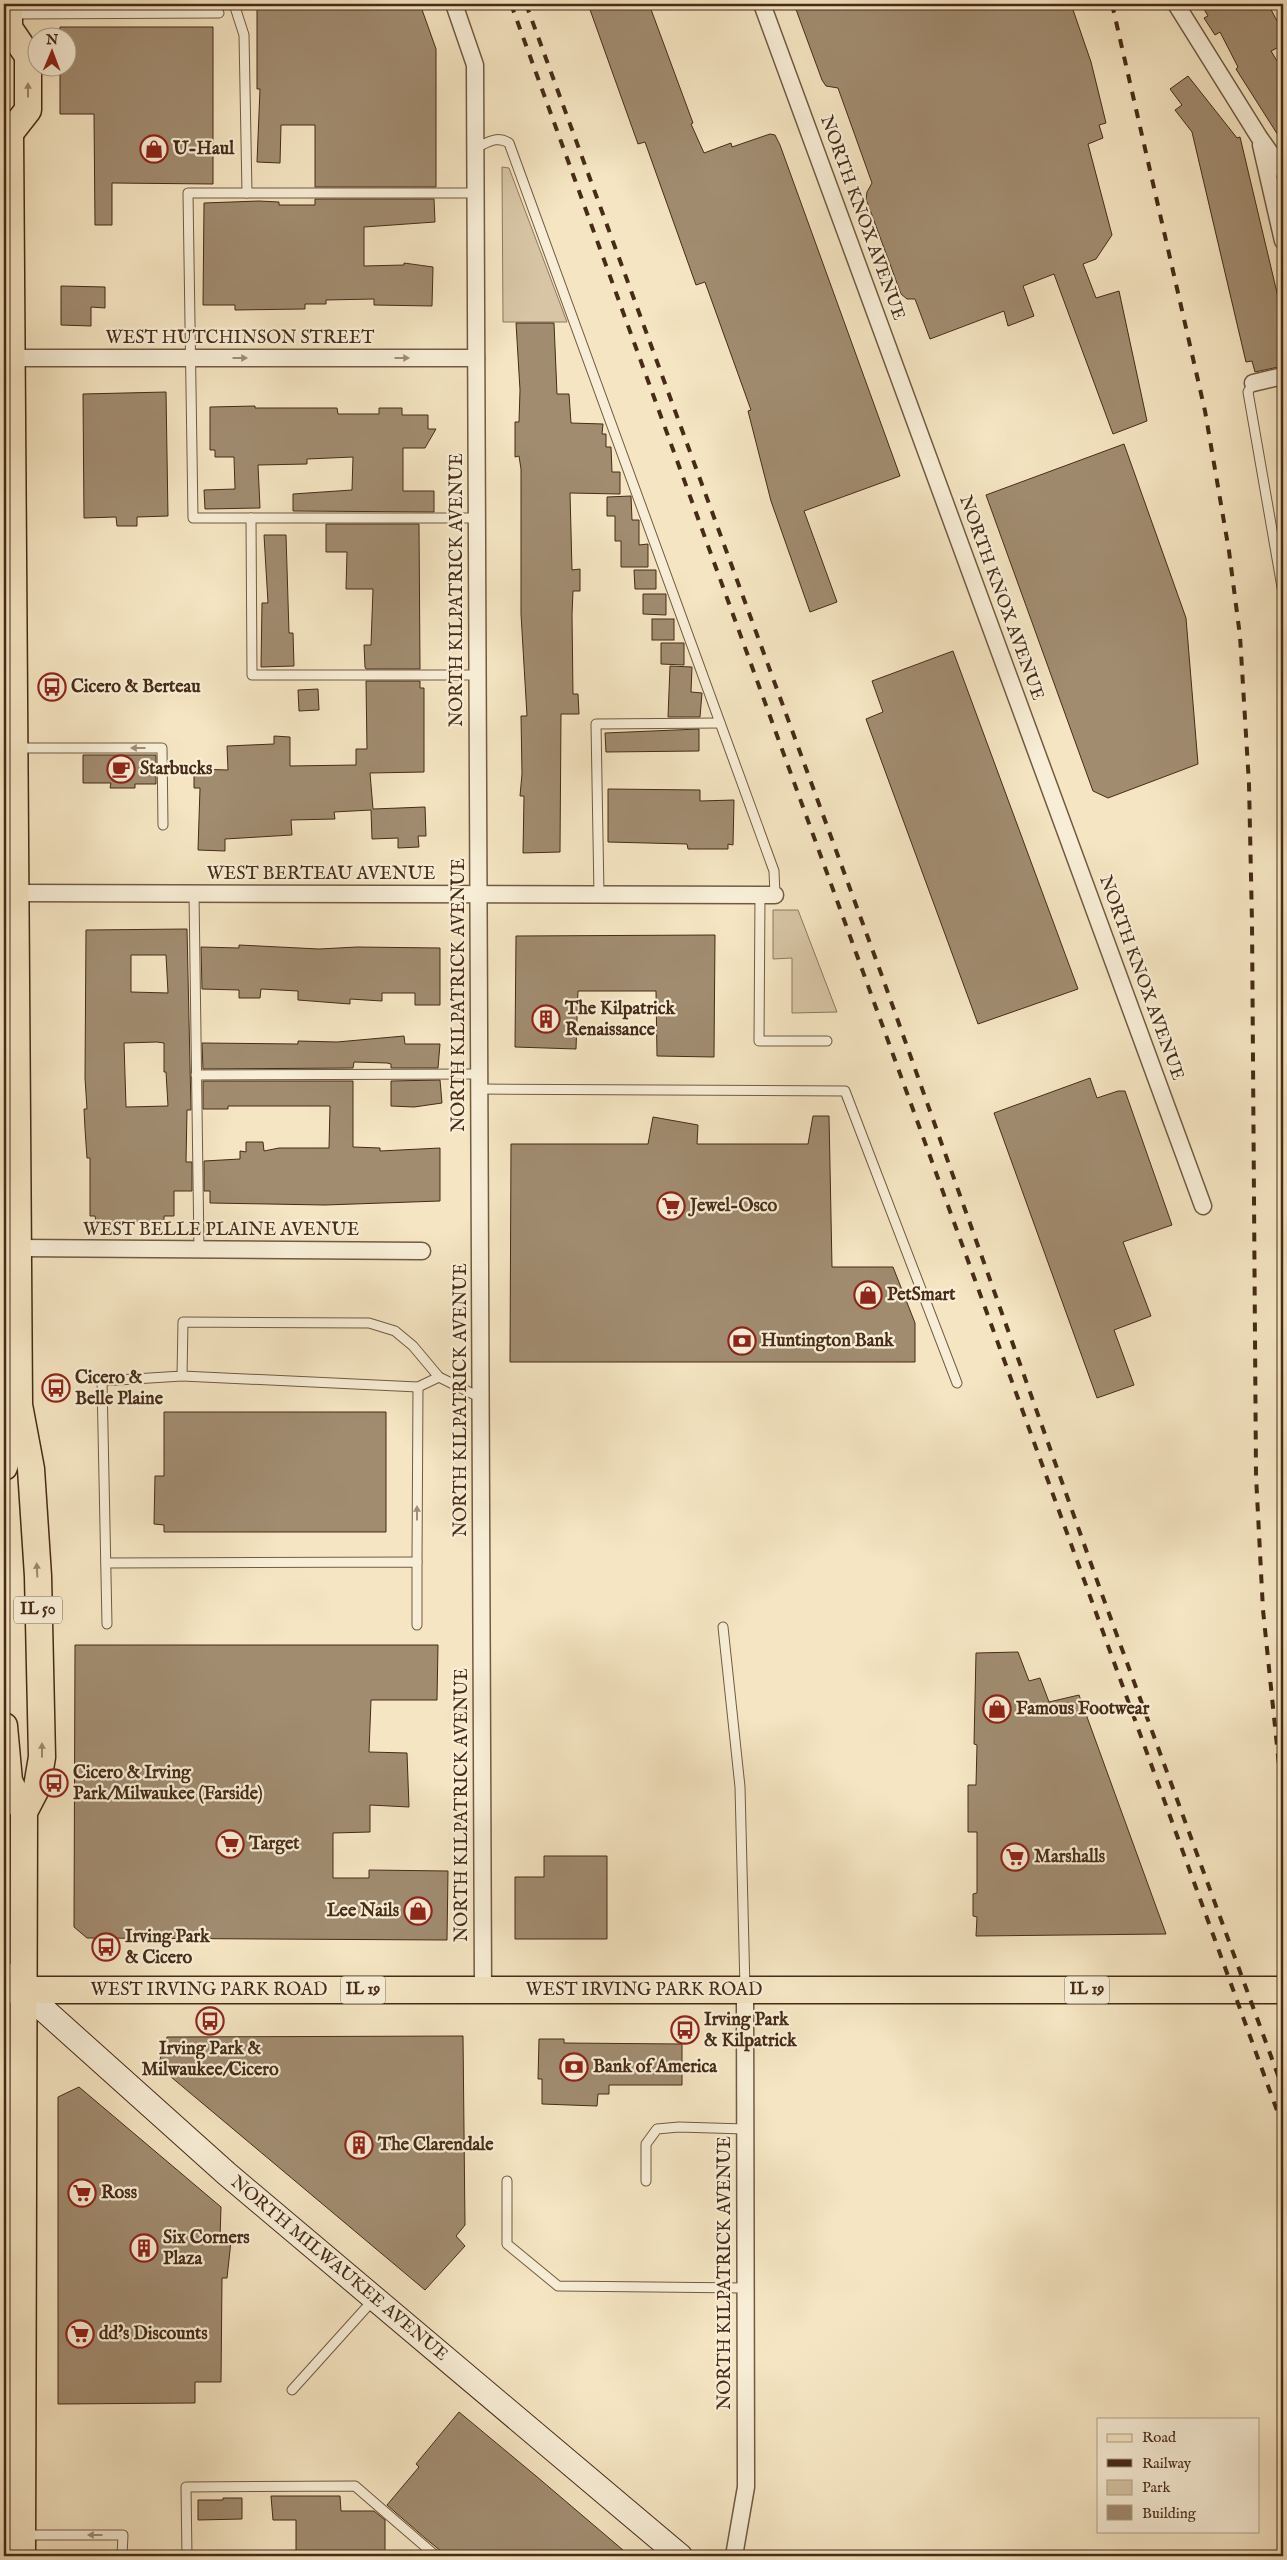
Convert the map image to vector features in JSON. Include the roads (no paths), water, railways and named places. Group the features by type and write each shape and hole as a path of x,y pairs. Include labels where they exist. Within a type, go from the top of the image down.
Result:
{"main road":[{"name":"IL 50","path":"7,22 28,56 28,110 7,137 9,682 14,748 16,893 10,1009 16,1261 11,1332 19,1405 32,1478 38,1576 42,1757 36,1787 24,1812 10,1985 13,2448 22,2546"},
{"path":"4,1467 19,1405"},
{"path":"4,1726 9,1782 24,1812"},
{"name":"WEST IRVING PARK ROAD","path":"10,1985 483,1990 1283,1990"},
{"name":"NORTH MILWAUKEE AVENUE","path":"10,1985 168,2120 226,2174 680,2556"}],"street":[{"name":"NORTH KILPATRICK AVENUE","path":"454,4 475,65 483,1990"},
{"name":"NORTH KNOX AVENUE","path":"762,4 1203,1206"},
{"path":"1176,4 1259,137 1283,171"},
{"path":"1259,137 1283,241"},
{"name":"WEST HUTCHINSON STREET","path":"8,358 476,358"},
{"path":"1253,383 1283,376"},
{"name":"WEST BERTEAU AVENUE","path":"16,893 767,895"},
{"name":"WEST BELLE PLAINE AVENUE","path":"16,1261 199,1250 422,1252"},
{"name":"NORTH KILPATRICK AVENUE","path":"734,2556 746,2487 745,1989"}],"lane":[{"path":"234,4 244,35 247,194"},
{"path":"7,22 219,13"},
{"path":"475,148 495,139 503,139 509,143 774,871 767,895 759,1041 827,1042"},
{"path":"476,193 188,194 193,518 477,518"},
{"path":"1253,383 1248,392 1283,593"},
{"path":"252,518 252,675 478,675"},
{"path":"599,895 596,724 720,723"},
{"path":"14,748 162,748 163,825"},
{"path":"194,894 199,1250"},
{"path":"196,1075 845,1091 957,1383"},
{"path":"182,1376 183,1322 369,1323 395,1331 414,1346 438,1377 481,1398"},
{"path":"107,1624 102,1381 182,1376 418,1387 438,1377"},
{"path":"417,1626 418,1387"},
{"path":"106,1563 417,1562"},
{"path":"723,1626 740,1787 745,1989"},
{"path":"646,2181 646,2144 657,2129 679,2127 745,2129"},
{"path":"507,2181 508,2244 558,2286 745,2288"},
{"path":"292,2390 374,2299"},
{"path":"187,2556 186,2487 335,2486 355,2486 436,2556"},
{"path":"22,2546 122,2535 122,2556"}],"railway":[{"path":"511,4 1283,2127"},
{"path":"526,4 882,976 1100,1589 1283,2089"},
{"path":"1112,4 1205,411 1229,551 1240,636 1249,784 1252,922 1256,1476 1263,1610 1283,1804"}],"place":[{"name":"U-Haul","path":"154,149"},
{"name":"Cicero & Berteau","path":"52,687"},
{"name":"Starbucks","path":"121,769"},
{"name":"The Kilpatrick Renaissance","path":"546,1019"},
{"name":"Jewel-Osco","path":"671,1206"},
{"name":"PetSmart","path":"868,1295"},
{"name":"Huntington Bank","path":"742,1341"},
{"name":"Cicero & Belle Plaine","path":"56,1388"},
{"name":"Famous Footwear","path":"997,1709"},
{"name":"Cicero & Irving Park/Milwaukee (Farside)","path":"54,1783"},
{"name":"Target","path":"230,1844"},
{"name":"Marshalls","path":"1015,1857"},
{"name":"Lee Nails","path":"418,1911"},
{"name":"Irving Park & Cicero","path":"106,1947"},
{"name":"Irving Park & Milwaukee/Cicero","path":"210,2021"},
{"name":"Irving Park & Kilpatrick","path":"685,2030"},
{"name":"Bank of America","path":"574,2067"},
{"name":"The Clarendale","path":"359,2145"},
{"name":"Ross","path":"82,2193"},
{"name":"Six Corners Plaza","path":"144,2248"},
{"name":"dd's Discounts","path":"80,2334"}]}
